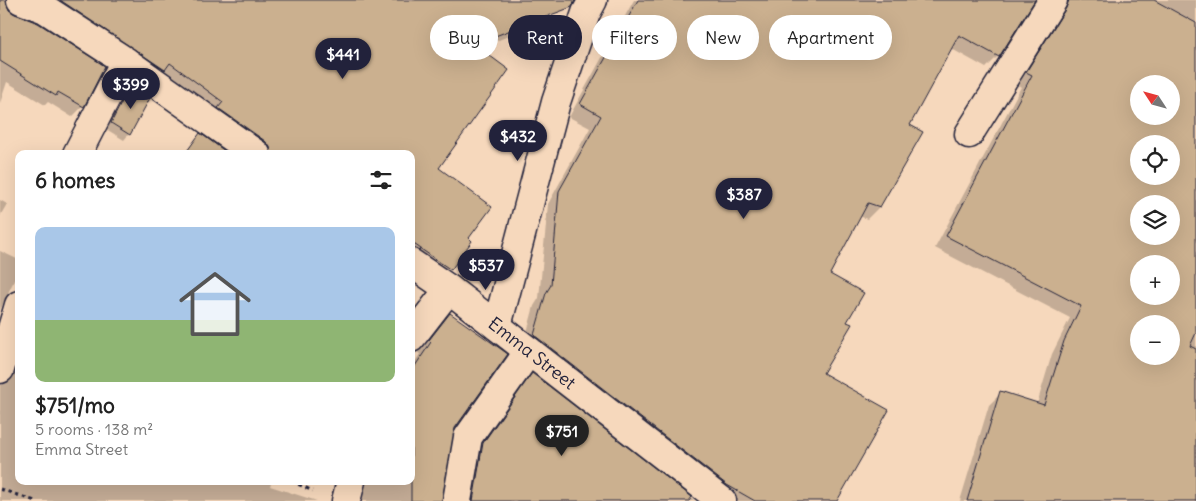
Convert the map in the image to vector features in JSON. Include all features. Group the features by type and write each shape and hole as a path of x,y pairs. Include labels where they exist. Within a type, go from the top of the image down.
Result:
{"street":[{"path":"21,0 46,9 125,61 250,150"},
{"path":"969,134 1053,0"},
{"path":"497,326 556,102 585,4"},
{"path":"79,150 125,61"},
{"name":"Emma Street","path":"415,266 497,326 721,501"},
{"path":"415,333 448,289"},
{"path":"0,369 15,318"},
{"path":"457,501 468,437 529,351"},
{"path":"346,501 350,485"}],"path":[{"path":"0,489 35,501"}],"building":[{"path":"0,0 6,0 9,10 15,14 38,23 105,66 84,107 58,92 56,96 0,61"},
{"path":"60,0 575,0 572,7 551,15 508,15 508,31 498,35 498,15 430,15 430,60 496,60 509,70 439,168 492,207 469,238 472,241 451,270 415,245 415,150 270,150 265,141 218,108 223,102 170,63 165,70"},
{"path":"638,0 1035,0 999,57 959,35 910,125 923,132 880,207 868,203 830,274 864,293 847,322 852,324 823,373 889,410 837,501 755,501 727,485 534,335 546,293 551,285 559,191 601,116 580,104 605,60 677,60 677,15 630,15"},
{"path":"1069,0 1154,0 1196,23 1196,333 1190,346 1196,349 1196,501 967,501 1000,391 1044,405 1064,341 1081,306 946,236 1032,75 1026,72 1066,8"},
{"path":"131,84 150,98 130,135 111,123"},
{"path":"200,133 223,150 188,150"},
{"path":"450,313 508,354 455,428 442,501 411,501 411,485 415,485 415,366 431,342 429,340"},
{"path":"532,373 692,497 689,501 473,501 483,443"}]}
